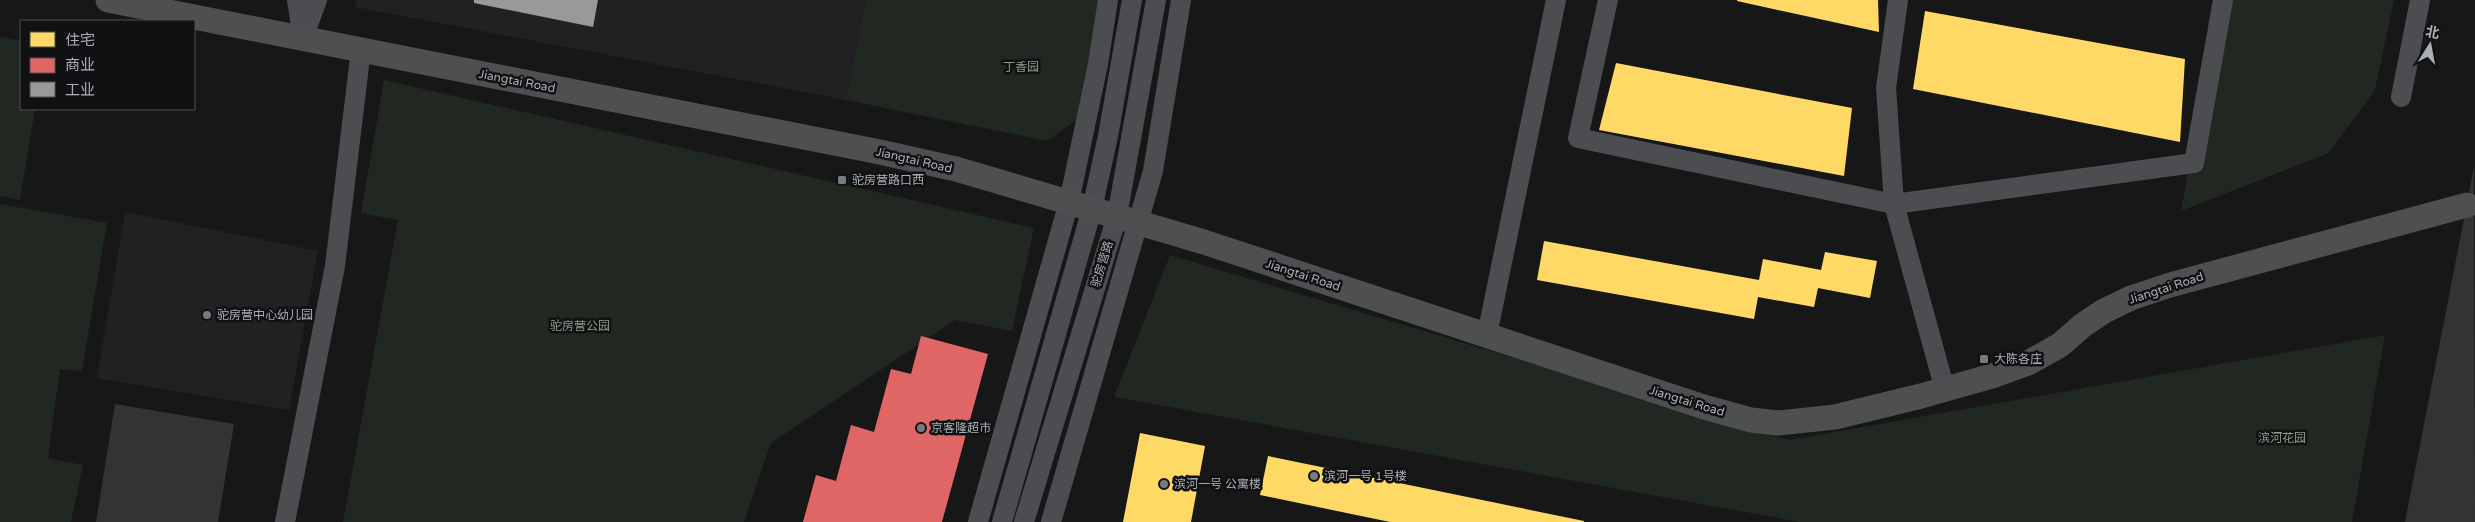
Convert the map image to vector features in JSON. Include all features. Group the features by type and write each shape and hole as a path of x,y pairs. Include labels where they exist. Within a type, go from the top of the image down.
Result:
{"main road":[{"name":"Jiangtai Road","path":"108,0 875,151 956,169 1204,242 1704,407 1751,420 1778,423 1835,417 1945,390 1992,376 2045,355 2083,325 2131,298 2170,285 2467,205"}],"street":[{"path":"297,0 303,38"},
{"path":"303,38 317,0"},
{"path":"978,522 1081,205 1108,0"},
{"name":"驼房营路","path":"1002,522 1081,205 1108,136 1132,0"},
{"name":"驼房营路","path":"1024,522 1128,220 1156,0"},
{"path":"1051,522 1128,220 1153,171 1181,0"},
{"path":"1487,335 1556,0"},
{"path":"1608,0 1578,138 1894,204 2194,163 2223,0"},
{"path":"1898,0 1886,88 1894,204 1945,390"},
{"path":"2401,97 2420,0"},
{"path":"285,522 335,266 361,50"}],"shaded area":[{"path":"356,0 866,0 846,100 355,7"},
{"name":"驼房营中心幼儿园","path":"125,212 318,251 289,410 97,378"}],"green space":[{"name":"丁香园","path":"866,0 1100,0 1082,116 1047,141 846,100"},
{"path":"2220,0 2394,0 2375,90 2329,153 2181,211"},
{"path":"0,37 20,41 20,110 35,110 20,200 0,196"},
{"name":"驼房营公园","path":"384,80 1034,228 1012,331 955,320 771,443 744,522 343,522 398,220 361,213"},
{"path":"0,204 107,223 82,371 60,369 48,458 83,465 71,522 0,522"},
{"name":"滨河花园","path":"1170,255 1789,440 2385,335 2352,522 1800,522 1114,397"}],"building: 住宅":[{"path":"1878,0 1879,32 1737,1"},
{"path":"1925,11 2185,59 2180,142 1913,89"},
{"path":"1616,63 1852,108 1844,176 1599,130"},
{"path":"1544,241 1759,280 1763,259 1821,270 1825,252 1877,261 1870,298 1818,288 1814,307 1758,297 1754,319 1537,280"},
{"name":"滨河一号 公寓楼","path":"1140,433 1205,446 1191,522 1123,522"},
{"name":"滨河一号 1号楼","path":"1268,456 1584,522 1390,522 1260,495"}],"building: 商业":[{"name":"京客隆超市","path":"921,336 988,354 942,522 803,522 816,475 836,481 851,425 874,432 891,369 911,374"}],"building: 工业":[{"path":"474,0 598,0 593,27 474,3"}],"building: 其他":[{"path":"2474,167 2475,522 2405,522"},
{"path":"115,404 234,424 218,522 96,522"}],"place":[{"name":"驼房营路口西","path":"842,180"},
{"name":"驼房营中心幼儿园","path":"207,315"},
{"name":"大陈各庄","path":"1984,359"},
{"name":"京客隆超市","path":"921,428"},
{"name":"滨河一号 1号楼","path":"1314,476"},
{"name":"滨河一号 公寓楼","path":"1164,484"}]}
